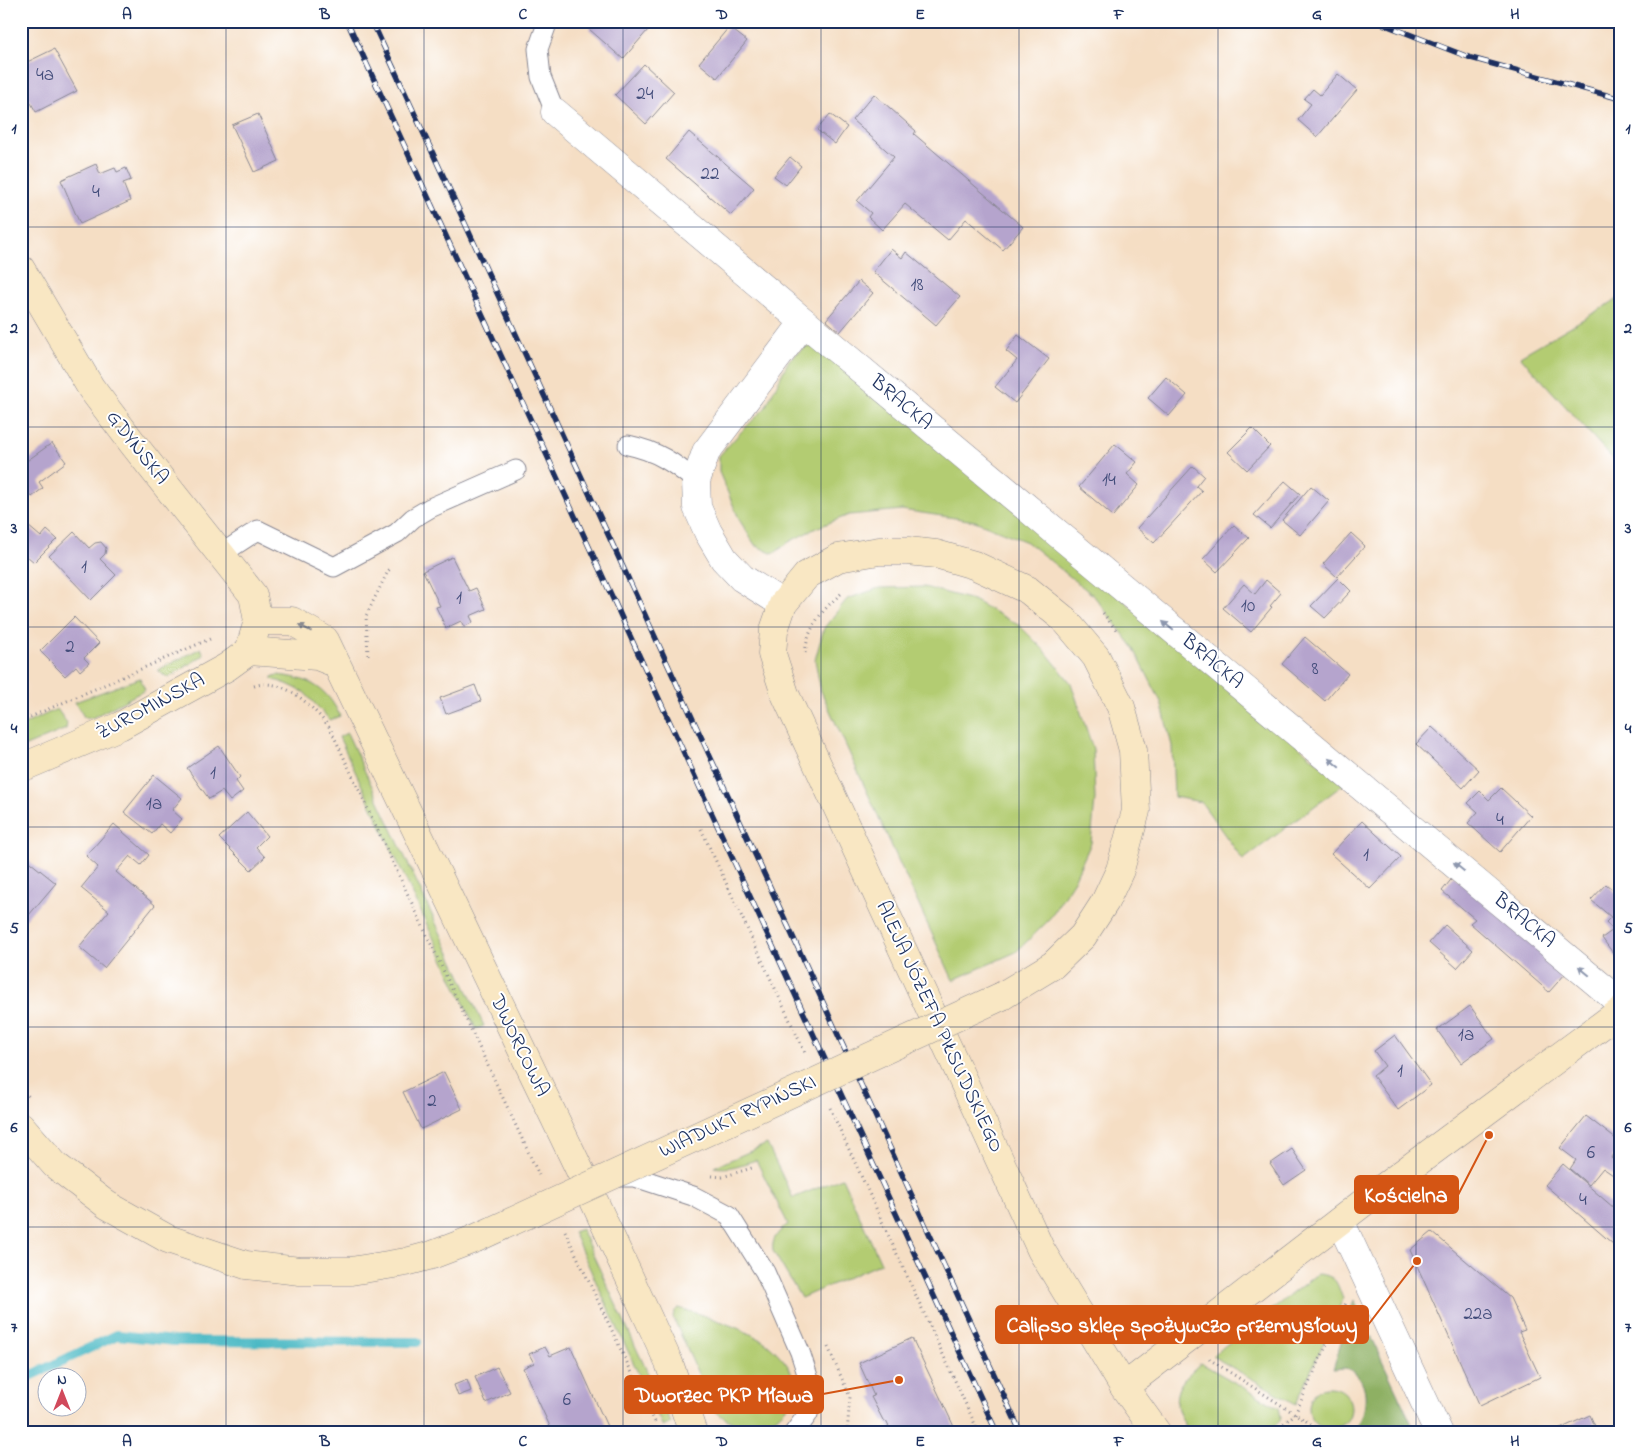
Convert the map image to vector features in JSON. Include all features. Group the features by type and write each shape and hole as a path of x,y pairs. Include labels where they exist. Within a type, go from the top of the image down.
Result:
{"main road":[{"name":"GDYŃSKA","path":"21,269 92,388 134,446 253,595 258,621"},
{"name":"WIADUKT RYPIŃSKI","path":"21,1126 55,1165 107,1205 168,1239 246,1265 300,1271 352,1271 406,1262 474,1239 1002,996 1053,965 1078,941 1105,902 1120,870 1136,811 1133,750 1121,707 1096,657 1065,620 1028,590 974,565 936,554 908,551 879,551 838,558 807,575 783,604"},
{"name":"ALEJA JÓZEFA PIŁSUDSKIEGO","path":"783,604 774,630 772,654 785,694 1041,1250 1124,1387 1157,1433"},
{"path":"258,621 248,651 316,656 335,663"},
{"name":"DWORCOWA","path":"258,621 292,621 325,640 583,1176 669,1363 694,1433"},
{"name":"ŻUROMIŃSKA","path":"21,768 120,726 227,667 248,651"},
{"path":"1124,1387 1340,1221 1621,1011"}],"street":[{"name":"BRACKA","path":"555,112 1621,1003"},
{"path":"783,604 742,578 724,559 708,532 697,507 696,480 706,452 804,322"},
{"path":"1340,1221 1439,1433"}],"lane":[{"path":"548,21 538,49 541,77 555,112"},
{"path":"628,446 658,454 696,480"},
{"path":"220,554 258,530 334,567 397,533 412,518 430,508 516,470"},
{"path":"583,1176 635,1176 693,1196 730,1215 765,1272 800,1352 813,1392 808,1414 794,1433"}],"path":[{"path":"370,661 367,653 366,616 388,570 394,564"},
{"path":"804,657 806,641 815,621 826,606 850,588"},
{"path":"1097,608 1119,634"},
{"path":"21,721 210,639"},
{"path":"249,688 257,685 282,687 317,712 330,728 541,1180"},
{"path":"702,828 809,1063"},
{"path":"21,1088 32,1101"},
{"path":"826,1099 979,1433"},
{"path":"703,1176 722,1176 755,1167"},
{"path":"562,1225 660,1433"},
{"path":"1272,1433 1295,1414 1347,1300"},
{"path":"1121,1329 1139,1334 1149,1334"},
{"path":"828,1347 850,1397 848,1433"},
{"path":"1202,1354 1325,1433"}],"green space":[{"path":"1621,297 1621,468 1520,356"},
{"path":"806,346 822,349 1344,784 1243,860 1201,802 1174,797 1172,746 1161,702 1133,647 1094,596 1027,542 975,521 902,510 849,515 816,528 789,542 776,552 771,553 755,545 740,521 719,472 719,456 765,408 789,360"},
{"path":"924,587 973,600 1020,626 1045,651 1071,683 1093,749 1095,799 1091,843 1074,880 1048,921 1016,952 953,980 821,691 815,660 824,628 847,599 879,588"},
{"path":"201,648 204,655 169,677 163,675 158,670"},
{"path":"277,675 288,676 307,682 323,691 340,716 330,720 304,692 272,679 272,677"},
{"path":"140,678 145,690 92,718 84,717 75,702"},
{"path":"57,709 67,723 66,729 21,748 21,726"},
{"path":"347,733 484,1026 476,1029 339,737"},
{"path":"767,1144 793,1198 842,1178 881,1263 801,1298 773,1251 774,1239 788,1224 756,1160 731,1167 714,1167"},
{"path":"581,1229 671,1423 663,1427 573,1232"},
{"path":"1317,1274 1329,1276 1335,1280 1343,1299 1296,1404 1212,1356"},
{"path":"1354,1300 1416,1433 1351,1433 1357,1427 1364,1409 1364,1390 1356,1374 1346,1368 1333,1369"},
{"path":"678,1308 713,1319 762,1340 786,1363 792,1373 795,1384 790,1401 777,1417 759,1425 741,1425 723,1417 714,1410 673,1317 674,1312"},
{"path":"1201,1363 1279,1408 1281,1417 1279,1422 1265,1433 1190,1433 1179,1412 1177,1395 1179,1387 1184,1380"},
{"path":"1326,1387 1334,1387 1345,1393 1351,1408 1345,1423 1334,1429 1326,1429 1315,1423 1309,1412 1309,1404 1315,1393"}],"building":[{"path":"596,21 652,21 654,23 623,59 589,29"},
{"path":"729,27 747,41 717,78 699,63"},
{"path":"54,49 77,91 36,112 21,85 21,65"},
{"path":"644,64 674,92 646,124 615,95"},
{"path":"1338,74 1357,90 1317,137 1298,120 1311,104 1304,99 1313,89 1320,95"},
{"path":"874,94 916,131 914,134 1023,227 1003,250 966,219 948,240 905,204 882,230 868,217 871,213 857,201 894,157 852,120"},
{"path":"258,114 279,161 254,172 232,125"},
{"path":"830,114 847,127 835,144 817,130"},
{"path":"689,132 754,188 731,215 666,159"},
{"path":"790,157 801,166 786,185 774,176"},
{"path":"96,164 100,174 115,168 117,172 126,168 131,180 123,183 130,201 80,224 61,180"},
{"path":"891,249 902,258 906,252 960,297 936,325 873,272"},
{"path":"859,281 873,293 840,332 826,320"},
{"path":"1018,335 1049,359 1015,403 995,387 1017,360 1006,351"},
{"path":"1166,377 1187,395 1169,416 1148,398"},
{"path":"1252,428 1270,446 1247,470 1228,452"},
{"path":"52,443 66,462 39,482 43,488 32,497 27,490 21,495 21,465"},
{"path":"1115,444 1137,462 1127,474 1139,485 1113,516 1079,487"},
{"path":"1193,466 1204,476 1196,486 1202,491 1154,543 1137,528"},
{"path":"1285,481 1300,494 1270,528 1254,515"},
{"path":"1311,486 1329,501 1300,535 1282,520"},
{"path":"21,520 41,537 47,530 57,539 34,562 21,551"},
{"path":"1234,525 1249,538 1217,572 1203,559"},
{"path":"74,532 89,548 95,543 101,542 106,548 105,554 100,559 116,575 91,600 49,556"},
{"path":"1351,533 1365,546 1337,577 1323,564"},
{"path":"452,557 469,591 476,588 486,609 470,616 473,622 464,627 461,621 446,628 436,607 440,606 423,571"},
{"path":"1338,578 1351,591 1325,618 1311,606"},
{"path":"1266,580 1281,593 1251,632 1223,608 1244,584 1255,594"},
{"path":"74,617 99,643 84,658 89,663 80,671 76,666 65,676 40,651"},
{"path":"1305,637 1348,674 1325,701 1282,664"},
{"path":"475,685 481,701 446,714 440,698"},
{"path":"1432,727 1479,770 1463,788 1416,744"},
{"path":"219,746 240,777 236,781 243,791 230,801 222,791 209,799 187,768"},
{"path":"154,775 182,798 172,810 182,819 170,833 160,824 152,834 124,812"},
{"path":"1501,788 1531,816 1500,852 1468,823 1478,812 1468,803 1480,791 1489,800"},
{"path":"247,812 267,836 256,847 265,857 251,870 219,838"},
{"path":"1362,821 1401,857 1370,889 1331,854"},
{"path":"114,824 149,855 141,865 130,856 116,872 155,905 104,968 79,947 109,911 81,888 98,867 86,856"},
{"path":"21,855 56,883 23,922 21,920"},
{"path":"1454,876 1566,973 1549,992 1470,923 1475,919 1442,891"},
{"path":"1606,884 1621,897 1621,964 1602,938 1613,930 1606,922 1611,917 1591,900"},
{"path":"1445,925 1473,950 1457,968 1429,943"},
{"path":"1470,1006 1494,1039 1461,1063 1437,1030"},
{"path":"1395,1035 1431,1085 1398,1110 1373,1076 1385,1066 1374,1051"},
{"path":"444,1072 462,1109 421,1129 403,1092"},
{"path":"1586,1116 1621,1143 1621,1146 1611,1158 1621,1166 1621,1171 1616,1177 1603,1168 1589,1185 1570,1169 1576,1160 1560,1148"},
{"path":"1292,1149 1306,1170 1284,1185 1270,1164"},
{"path":"1563,1164 1621,1214 1621,1240 1619,1238 1613,1244 1545,1185"},
{"path":"1432,1232 1510,1298 1525,1330 1519,1332 1540,1377 1480,1406 1410,1250"},
{"path":"912,1338 957,1433 892,1433 871,1397 874,1396 859,1363"},
{"path":"545,1347 550,1356 571,1347 610,1433 553,1433 523,1368 534,1363 529,1354"},
{"path":"497,1367 510,1392 486,1403 475,1377"},
{"path":"467,1380 471,1391 458,1396 454,1385"},
{"path":"1590,1415 1598,1433 1551,1433"}],"waterway":[{"path":"21,1385 26,1378 117,1335 174,1341 417,1342"}],"railway":[{"path":"347,21 997,1433"},
{"path":"372,21 1021,1433"},
{"path":"1375,21 1471,58 1621,99"}],"place":[{"name":"Kościelna","path":"1489,1135"},
{"name":"Calipso sklep spożywczo przemysłowy","path":"1417,1261"},
{"name":"Dworzec PKP Mława","path":"899,1380"}]}
